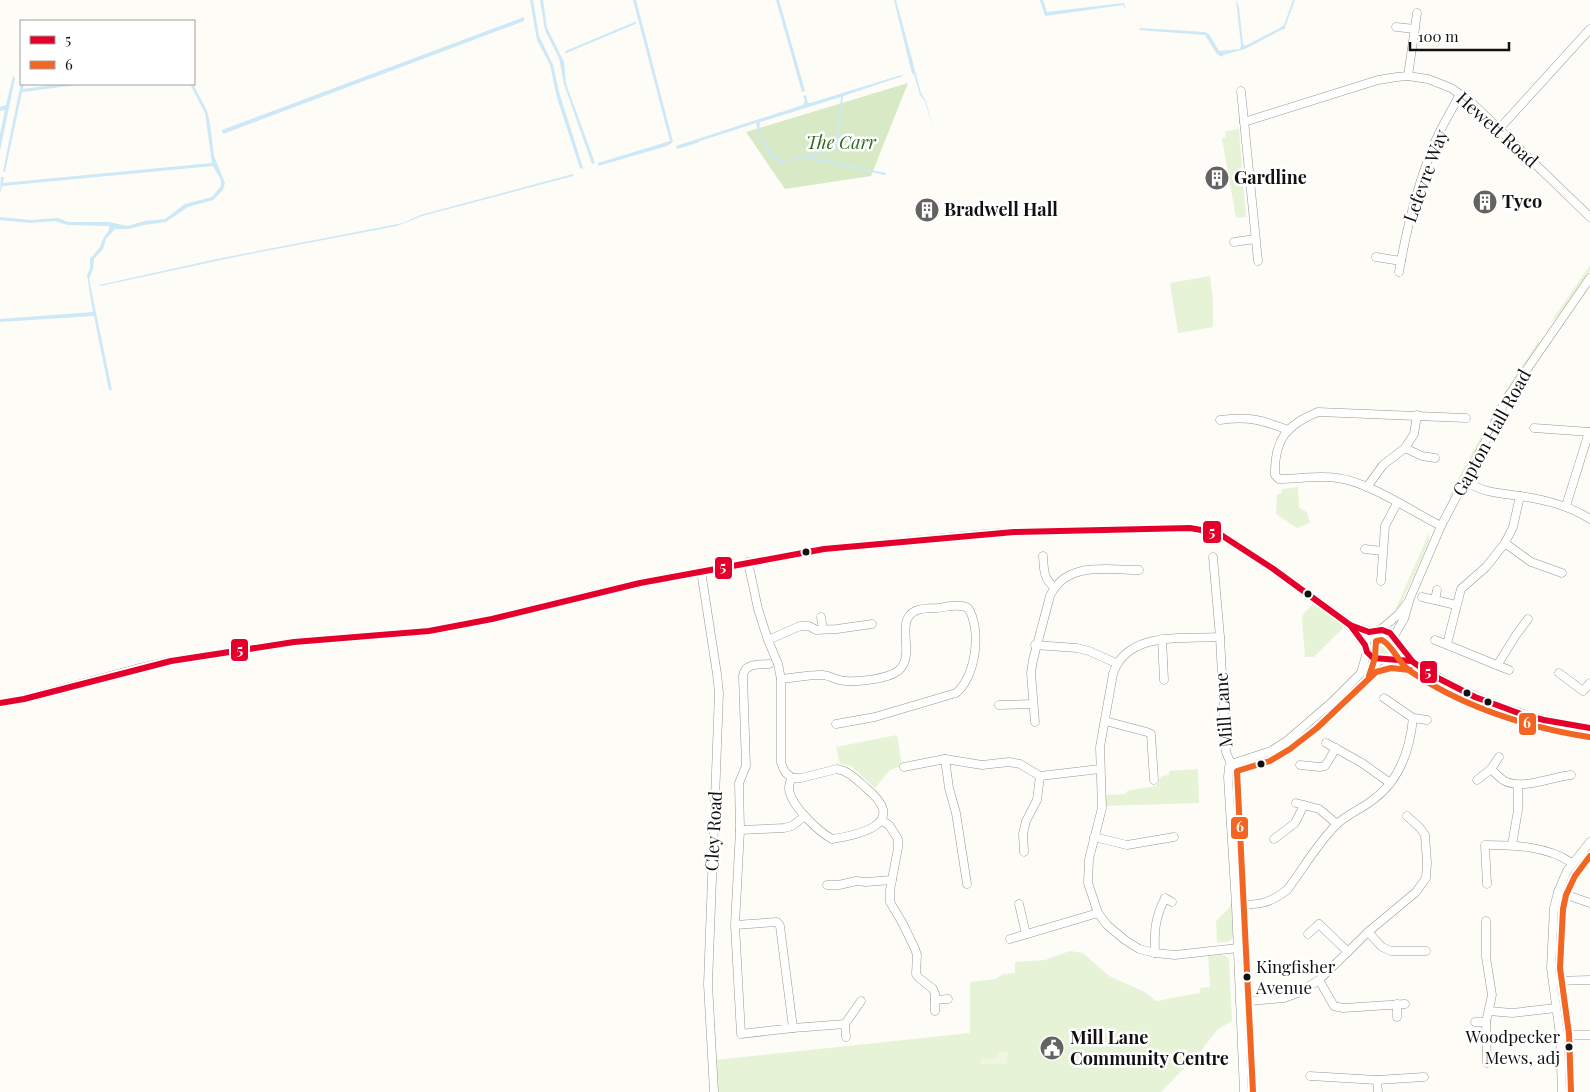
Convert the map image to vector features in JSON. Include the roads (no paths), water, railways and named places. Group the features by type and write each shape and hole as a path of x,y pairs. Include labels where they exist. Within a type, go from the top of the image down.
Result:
{"street":[{"path":"1408,76 1417,14"},
{"path":"1396,27 1415,29"},
{"path":"1499,129 1590,29"},
{"name":"Hewett Road","path":"1244,122 1378,80 1408,76 1428,79 1460,94 1590,217"},
{"path":"1241,91 1258,261"},
{"name":"Lefevre Way","path":"1399,272 1408,221 1420,181 1435,140 1460,94"},
{"path":"1234,242 1255,239"},
{"path":"1376,257 1400,261"},
{"name":"Gapton Hall Road","path":"1376,631 1398,615 1410,598 1441,526 1513,388 1590,278"},
{"path":"1441,526 1367,487 1336,478 1279,479 1275,475 1275,457 1279,442 1288,430 1301,418 1318,412 1466,418"},
{"path":"1367,487 1383,465 1406,448 1414,434 1417,416"},
{"path":"1220,420 1238,417 1259,419 1288,430"},
{"path":"1534,428 1590,432 1566,506"},
{"path":"1406,448 1422,456 1435,458"},
{"path":"1465,481 1489,492 1520,496 1566,506 1590,519"},
{"path":"1447,644 1461,589 1486,567 1505,543 1513,527 1520,496"},
{"path":"1381,580 1385,526 1397,503"},
{"path":"0,703 171,661 294,642 429,631 492,619 640,583 748,562 824,549 992,533 1190,528 1209,530 1218,533 1272,568 1350,625 1372,658 1411,661"},
{"path":"1505,543 1531,562 1562,573"},
{"path":"1365,549 1382,552"},
{"path":"1043,556 1044,575 1054,586"},
{"name":"Mill Lane","path":"1213,557 1220,637 1226,752 1231,764 1228,777 1236,904 1244,1092"},
{"path":"748,562 758,609 778,664 781,679 781,764 785,772 792,778 801,778 836,769 849,773 880,801 884,812 882,821 876,827 843,838 832,839 805,816 793,801 789,786 792,778"},
{"path":"1213,566 1223,566"},
{"path":"1035,722 1031,673 1035,645 1054,586 1074,572 1084,570 1139,570"},
{"name":"Cley Road","path":"701,571 719,693 708,984 714,1092"},
{"path":"1435,600 1437,590"},
{"path":"1422,597 1456,605"},
{"name":"Gapton Hall Road","path":"1396,640 1408,609 1410,598"},
{"path":"781,679 824,675 845,682 886,677 904,664 906,650 905,625 914,611 961,606 968,608 974,624 974,660 969,677 962,688 956,693 875,717 836,724"},
{"path":"821,617 823,629"},
{"path":"1498,664 1528,619"},
{"path":"768,640 800,626 808,626 816,630 872,624"},
{"path":"1350,625 1376,631 1386,630 1396,640 1411,661 1445,682 1498,705 1554,721 1590,728"},
{"path":"1361,673 1367,639 1376,631"},
{"path":"1220,637 1149,641 1134,647 1116,663 1100,747 1102,808 1089,859 1088,883 1098,913 1107,925 1139,949 1175,956 1238,948"},
{"path":"1162,639 1164,680"},
{"path":"1231,764 1266,753 1288,740 1332,702 1361,673 1395,652 1396,640"},
{"path":"1435,640 1510,670"},
{"path":"1035,645 1089,650 1116,663"},
{"path":"769,664 755,665 744,670 746,766 739,783 740,830 735,925 741,1034 845,1024"},
{"path":"1559,673 1590,697"},
{"path":"1583,691 1590,683"},
{"path":"1384,698 1413,718 1426,720"},
{"path":"999,705 1033,704"},
{"path":"1236,904 1262,904 1276,898 1287,890 1337,824 1376,798 1390,783 1404,763 1409,748 1413,718"},
{"path":"1105,721 1151,734 1154,780"},
{"path":"1300,765 1325,766 1338,738"},
{"path":"1326,743 1362,762 1390,783"},
{"path":"1477,780 1490,769 1499,757"},
{"path":"904,767 945,759 982,765 1009,762 1020,764 1040,776 1100,769"},
{"path":"945,759 949,788 956,813 966,884"},
{"path":"1490,769 1504,781 1518,785 1558,776 1571,776"},
{"path":"1024,852 1023,834 1026,822 1037,800 1040,776"},
{"path":"1558,776 1560,786"},
{"path":"1512,845 1518,810 1518,785"},
{"path":"1274,839 1295,823 1300,804 1319,809 1337,824"},
{"path":"740,830 784,828 792,826 805,816"},
{"path":"1240,1002 1284,998 1319,980 1368,932 1416,892 1426,878 1423,863 1425,835 1407,816"},
{"path":"882,821 889,825 898,839 890,890 890,902 904,924 915,949 917,956 916,974 918,978 933,989 935,1011"},
{"path":"1094,837 1127,845 1174,837"},
{"path":"1488,884 1485,842 1512,845 1560,855 1572,863"},
{"path":"1562,1092 1560,1035 1551,968 1554,908 1558,892 1572,863 1590,842"},
{"path":"827,885 839,886 856,881 892,880"},
{"path":"1558,892 1590,903"},
{"path":"1155,953 1154,930 1158,912 1165,898"},
{"path":"1019,904 1026,934"},
{"path":"1010,939 1098,913"},
{"path":"1486,921 1486,958 1492,995 1486,1022 1487,1063"},
{"path":"735,925 777,922 780,926 793,1028"},
{"path":"1308,934 1319,924 1348,952"},
{"path":"1368,932 1382,947 1391,951 1426,950"},
{"path":"1319,980 1334,1006 1343,1008 1401,1004 1397,1017"},
{"path":"1552,981 1590,980"},
{"path":"935,1000 948,999"},
{"path":"846,1037 845,1024 860,1001"},
{"path":"1489,1011 1512,1013 1556,1008"},
{"path":"1475,1022 1486,1022"},
{"path":"1560,1035 1590,1035"},
{"path":"1310,1076 1377,1080 1424,1077"},
{"path":"1377,1080 1378,1092"}],"water":[{"path":"530,0 533,0 539,36 553,65 582,169 580,168 557,98 550,65 537,40"},
{"path":"540,0 543,0 547,28 564,62 566,84 595,163 592,164 564,84 559,58 545,30"},
{"path":"633,0 636,0 673,142 667,146 598,166 598,163 670,141"},
{"path":"776,0 779,0 805,91 802,92"},
{"path":"894,0 896,0 921,93 926,101 933,129 925,101 920,95 914,74 912,74"},
{"path":"1040,0 1043,0 1047,12 1124,3 1126,9 1123,5 1045,16"},
{"path":"1236,0 1239,7 1243,44 1245,46 1284,25 1293,0 1295,0 1284,30 1245,49 1223,55 1222,57 1216,53 1205,35 1139,30 1140,28 1205,32 1209,34 1219,51 1240,49"},
{"path":"524,17 524,21 223,134 222,130"},
{"path":"901,75 903,76 843,96 838,148 836,149 780,163 775,160 764,145 756,123 677,149 676,146 803,105 805,101 803,96 806,95 808,103","holes":["841,97 836,147 784,161 779,159 766,145 761,133 760,122"]},
{"path":"13,76 15,78 0,151 0,134 5,110 0,111 0,107 6,105"},
{"path":"21,85 24,85 23,89 53,85 77,85 22,92 5,172 3,171"},
{"path":"191,85 194,85 207,111 214,156 225,183 223,190 213,200 188,207 166,222 129,229 115,229 106,239 103,249 94,259 89,279 112,390 109,390 94,316 0,322 0,319 93,312 87,275 90,269 90,259 100,247 109,230 109,226 68,225 54,221 29,223 0,220 0,217 31,220 58,218 68,222 109,222 127,226 145,221 165,219 185,204 212,197 221,186 221,180 213,166 2,186 0,194 1,177 4,177 3,183 212,163 205,113"},
{"path":"573,174 573,176 422,216 397,226 99,285 217,259 403,223 420,215"}],"waterway":[{"path":"566,52 635,23"},
{"path":"805,157 885,174"}],"place":[{"name":"Gardline","path":"1217,178"},
{"name":"Tyco","path":"1485,202"},
{"name":"Bradwell Hall","path":"927,210"},
{"name":"Kingfisher Avenue","path":"1247,977"},
{"name":"Woodpecker Mews, adj","path":"1569,1047"},
{"name":"Mill Lane Community Centre","path":"1052,1048"}],"park label":[{"name":"The Carr","path":"841,143"}]}
